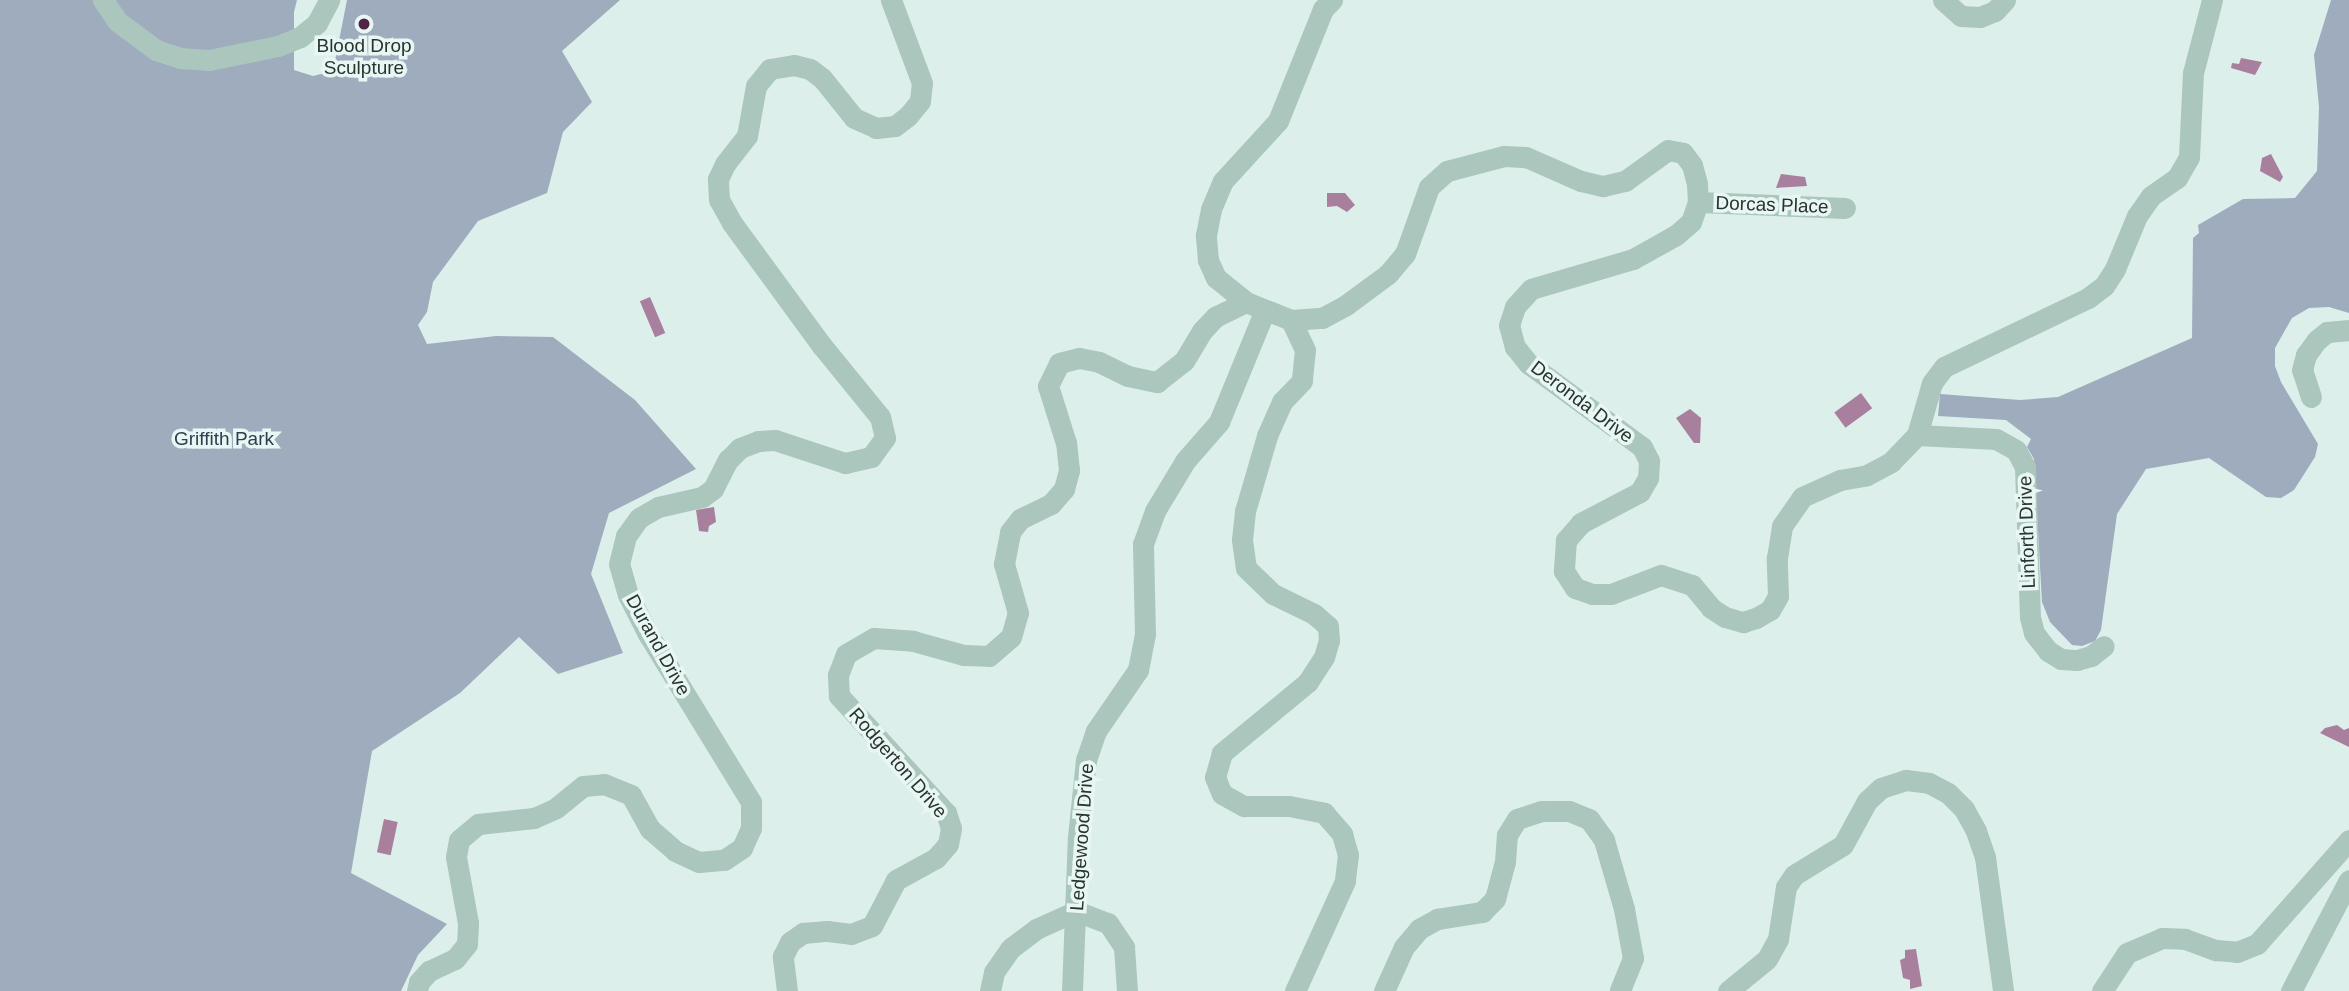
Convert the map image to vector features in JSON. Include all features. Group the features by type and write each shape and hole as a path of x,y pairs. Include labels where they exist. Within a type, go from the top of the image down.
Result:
{"street":[{"path":"103,0 117,21 156,50 180,58 209,60 289,43 310,30 329,0"},
{"name":"Durand Drive","path":"417,991 419,982 429,971 454,959 467,944 468,923 456,857 459,841 478,824 534,818 556,808 583,786 604,784 631,795 650,829 675,851 699,862 724,860 742,848 751,828 751,802 648,634 628,595 619,564 626,536 639,517 658,507 702,497 713,489 728,460 740,448 758,441 775,440 845,463 871,457 885,438 880,417 822,346 732,223 719,200 718,179 725,163 747,136 756,86 770,69 794,65 810,69 822,78 854,118 876,128 895,126 908,116 920,101 922,83 891,0"},
{"path":"1332,0 1323,9 1278,121 1223,181 1210,209 1206,235 1208,260 1216,278 1255,306 1291,320 1322,318 1346,305 1388,274 1405,254 1430,187 1447,172 1465,164 1504,156 1526,157 1581,181 1603,186 1625,181 1668,150 1683,153 1692,165 1698,202"},
{"path":"1942,0 1961,16 1980,17 1995,11 2005,0"},
{"name":"Deronda Drive","path":"1698,202 1691,222 1676,235 1633,259 1531,289 1515,307 1509,325 1515,347 1529,364 1642,447 1649,461 1648,478 1640,492 1581,523 1566,540 1564,571 1575,587 1592,594 1611,594 1661,575 1692,585 1711,608 1725,617 1743,622 1770,610 1778,596 1777,558 1782,526 1802,497 1840,480 1867,475 1891,462 1917,435 1932,383 1944,367 2088,298 2104,286 2115,269 2137,216 2151,196 2177,178 2189,157 2193,73 2212,0"},
{"name":"Dorcas Place","path":"1698,202 1845,208"},
{"name":"Ledgewood Drive","path":"1072,991 1078,837 1086,760 1096,731 1138,670 1145,634 1143,544 1155,511 1185,461 1219,422 1255,306"},
{"name":"Rodgerton Drive","path":"787,991 783,956 790,942 803,933 827,931 850,934 872,926 896,880 936,858 948,844 951,828 946,813 838,696 838,675 846,654 874,638 913,641 964,655 989,656 1011,636 1018,613 1004,564 1010,532 1020,519 1051,504 1064,489 1069,470 1066,443 1048,386 1059,363 1080,358 1099,362 1128,376 1157,382 1184,360 1202,331 1215,317 1255,306"},
{"path":"1291,320 1305,350 1301,381 1282,402 1267,436 1245,511 1242,540 1246,568 1259,583 1273,594 1314,614 1328,626 1329,640 1324,657 1308,682 1222,753 1215,777 1222,794 1244,806 1289,806 1324,813 1342,834 1348,855 1345,881 1295,991"},
{"path":"2311,397 2302,370 2306,355 2327,332 2349,330"},
{"name":"Linforth Drive","path":"1917,435 1996,439 2016,450 2025,467 2030,617 2034,633 2048,651 2061,659 2077,660 2091,656 2104,646"},
{"path":"1728,991 1767,959 1777,939 1786,887 1794,875 1843,845 1867,801 1881,788 1906,780 1929,783 1948,793 1964,809 1976,831 1985,857 2003,991"},
{"path":"1384,991 1404,947 1419,929 1437,919 1482,912 1495,899 1505,862 1507,835 1517,819 1550,811 1569,811 1589,820 1604,840 1625,909 1633,958 1620,991"},
{"path":"2102,991 2127,953 2162,938 2185,939 2216,950 2237,951 2257,944 2349,840"},
{"path":"2291,991 2349,880"},
{"path":"990,991 994,972 1012,948 1036,929 1076,911 1108,923 1119,939 1124,947 1127,991"}],"green space":[{"name":"Griffith Park","path":"0,0 297,0 294,12 294,70 313,76 333,71 347,0 620,0 562,51 592,102 563,132 547,193 478,221 433,282 427,312 418,325 427,344 496,336 553,337 635,400 696,469 609,513 591,574 623,653 558,674 519,637 460,693 372,751 351,873 447,924 418,955 401,991 0,991"},
{"path":"2331,0 2349,0 2349,313 2329,307 2309,308 2292,318 2275,348 2275,366 2281,382 2318,444 2315,457 2294,490 2281,498 2266,497 2209,458 2146,469 2117,514 2101,630 2095,641 2082,646 2072,645 2050,622 2042,602 2034,459 2027,447 2031,439 2006,420 1938,416 1940,394 2020,400 2058,397 2192,338 2193,238 2199,233 2198,225 2243,199 2295,198 2317,171 2319,107 2314,55"}],"shaded area":[{"path":"2241,58 2262,62 2255,75 2231,68 2232,63 2239,64"},
{"path":"2271,154 2283,177 2280,182 2260,171 2262,158"},
{"path":"1781,174 1805,177 1807,186 1776,188"},
{"path":"1327,193 1345,193 1355,205 1347,212 1337,206 1327,207"},
{"path":"650,297 665,333 655,337 640,301"},
{"path":"1861,393 1872,408 1845,428 1834,412"},
{"path":"1690,409 1701,418 1700,443 1694,443 1676,418"},
{"path":"714,507 716,522 709,526 708,532 699,531 696,510"},
{"path":"2337,725 2344,730 2349,728 2349,747 2320,733 2325,728"},
{"path":"384,819 398,822 391,855 377,852"},
{"path":"1916,949 1922,986 1910,989 1910,980 1903,978 1900,960 1905,958 1905,950"}],"place":[{"name":"Blood Drop Sculpture","path":"364,24"}]}
